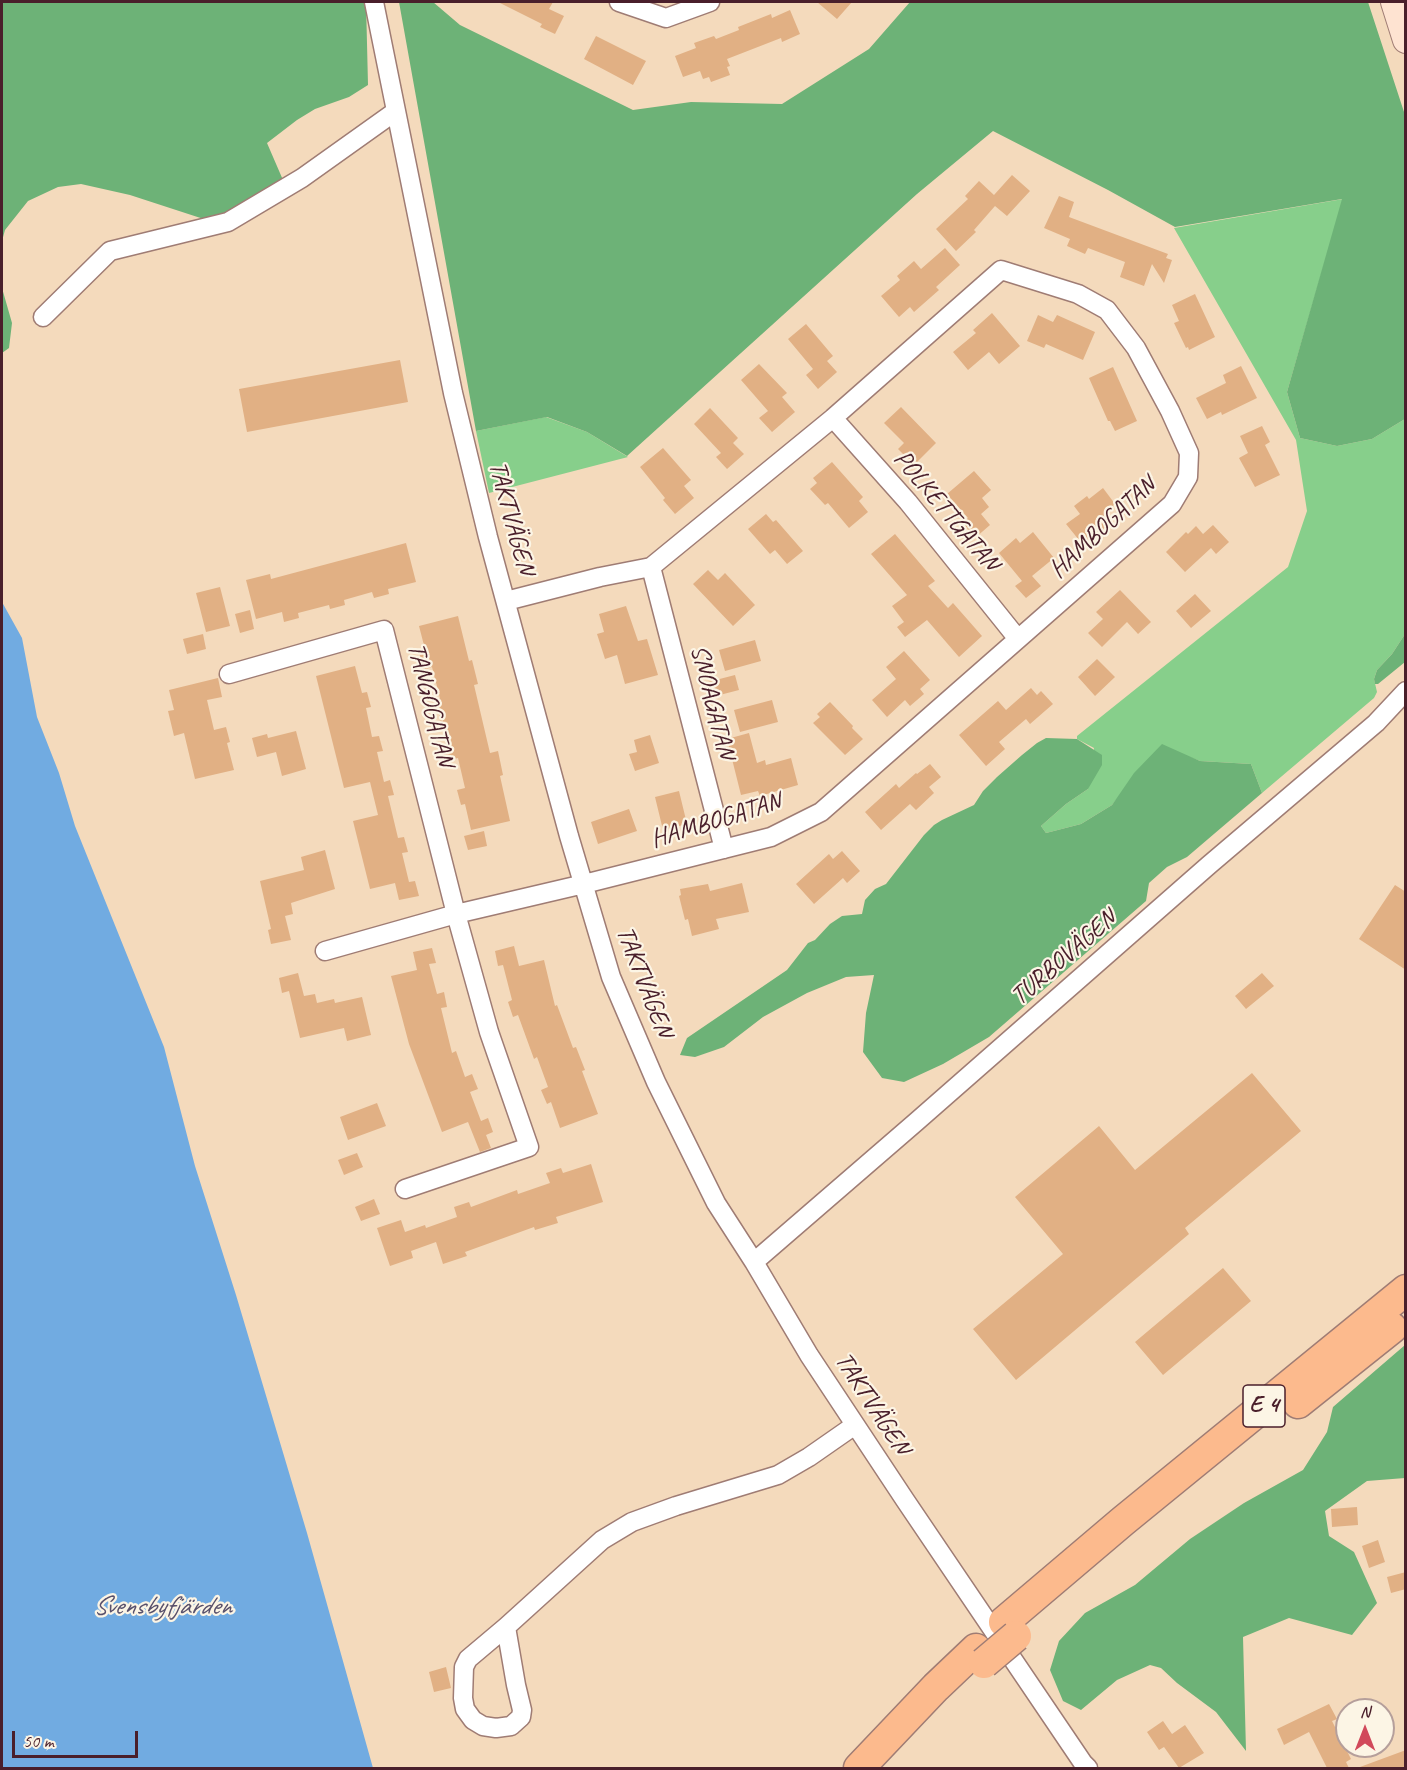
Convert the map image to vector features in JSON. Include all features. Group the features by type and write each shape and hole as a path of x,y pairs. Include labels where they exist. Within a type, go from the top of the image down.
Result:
{"highway":[{"name":"E 4","path":"882,1768 980,1656 1107,1534 1406,1290"},
{"name":"E 4","path":"1010,1629 1129,1538 1406,1317"},
{"name":"E 4","path":"859,1768 936,1687 980,1656"}],"main road":[{"path":"1394,2 1406,40"}],"street":[{"name":"TAKTVÄGEN","path":"375,2 453,393 488,537 569,836 611,977 656,1082 716,1203 809,1355 855,1425 1088,1768"},
{"path":"619,2 666,18 710,2"},
{"path":"44,317 110,251 228,222 302,178 396,111"},
{"name":"HAMBOGATAN","path":"506,601 600,577 651,567 833,418 1001,270 1078,294 1107,310 1136,348 1170,411 1188,453 1188,477 1172,504 821,813 771,837 584,884"},
{"name":"POLKETTGATAN","path":"833,418 908,502 1018,639"},
{"name":"SNOAGATAN","path":"651,567 724,849"},
{"name":"TANGOGATAN","path":"229,674 384,630 456,914 489,1032 529,1147 405,1189"},
{"name":"TURBOVÄGEN","path":"754,1262 1209,865 1376,723 1406,691"},
{"path":"325,951 456,914 584,884"},
{"path":"506,1627 522,1710 521,1718 511,1726 496,1728 483,1726 473,1720 465,1709 464,1667 468,1659 602,1540 632,1522 778,1475 855,1425"}],"green space":[{"path":"2,2 366,2 368,85 349,97 315,109 267,143 286,187 219,224 130,195 81,184 58,187 28,201 5,230 2,241"},
{"path":"399,2 433,2 460,25 633,110 691,102 782,104 869,49 910,2 1368,2 1405,115 1405,419 1372,439 1337,446 1300,438 1287,392 1342,199 1175,227 993,131 917,194 627,456 587,432 547,417 476,431"},
{"path":"1343,199 1287,392 1300,438 1337,446 1372,439 1405,419 1405,634 1392,654 1377,670 1374,679 1377,692 1374,698 1262,793 1251,764 1200,761 1184,755 1081,824 1046,833 1041,826 1066,804 1088,789 1094,748 1077,739 1077,736 1288,567 1307,511 1296,440 1174,228"},
{"path":"2,288 12,323 9,348 2,353"},
{"path":"546,417 587,432 628,457 489,493 476,431"},
{"path":"1405,634 1405,662 1375,684 1377,670 1392,654"},
{"path":"1046,738 1077,739 1102,755 1102,765 1088,789 1066,804 1041,826 1046,833 1081,824 1112,805 1134,773 1162,744 1200,761 1251,764 1262,793 1187,857 1167,867 1149,883 1146,901 989,1037 943,1064 904,1082 882,1078 863,1052 866,1013 874,975 846,977 807,993 763,1017 724,1047 695,1057 680,1055 687,1038 787,970 808,943 815,940 830,924 842,916 862,914 865,900 875,889 886,884 934,825 974,805 983,791 997,777"},
{"path":"1405,1345 1405,1478 1367,1481 1325,1511 1329,1536 1354,1552 1377,1603 1352,1635 1289,1618 1243,1637 1246,1751 1216,1712 1161,1668 1150,1665 1117,1680 1081,1710 1063,1701 1050,1670 1059,1641 1085,1613 1135,1585 1190,1539 1244,1503 1303,1470 1327,1432 1333,1407"}],"water":[{"name":"Svensbyfjärden","path":"2,602 22,638 37,717 59,773 75,826 164,1047 195,1166 307,1533 373,1768 2,1768"}],"building":[{"path":"498,2 553,2 549,9 564,16 555,34 540,27 542,24"},
{"path":"817,2 852,2 837,19"},
{"path":"790,10 800,34 782,42 781,38 727,59 730,75 711,82 709,77 703,79 700,71 683,77 675,56 696,48 694,43 714,36 716,39 739,30 738,27 771,14 772,18"},
{"path":"596,36 646,61 633,85 584,59"},
{"path":"1012,175 1030,191 1007,216 995,206 974,230 976,232 956,251 936,229 968,199 965,196 979,181 994,195"},
{"path":"1059,196 1074,202 1069,217 1168,254 1166,258 1172,260 1164,283 1152,264 1144,286 1120,277 1125,262 1088,248 1085,254 1067,246 1070,239 1044,228"},
{"path":"945,248 960,265 936,287 939,290 914,312 910,307 899,317 881,296 900,280 897,276 914,261 921,269"},
{"path":"1195,294 1215,337 1189,350 1174,323 1179,321 1172,305"},
{"path":"992,313 1020,346 999,364 989,352 968,370 953,352 976,333 973,330"},
{"path":"1038,315 1053,322 1057,315 1095,332 1083,360 1046,344 1044,348 1027,341"},
{"path":"806,324 833,356 827,361 837,372 818,389 806,375 813,369 788,339"},
{"path":"400,360 408,402 247,432 239,389"},
{"path":"759,364 787,393 782,397 795,412 772,432 759,418 768,411 741,380"},
{"path":"1241,366 1257,398 1222,415 1221,412 1207,419 1196,398 1226,383 1223,375"},
{"path":"1113,367 1137,421 1115,431 1108,421 1089,378"},
{"path":"901,407 936,443 914,465 898,449 904,443 884,423"},
{"path":"710,408 738,438 733,443 744,454 727,469 716,457 721,453 694,424"},
{"path":"1262,426 1270,442 1265,445 1280,475 1255,487 1239,458 1248,453 1240,436"},
{"path":"663,448 691,480 684,486 694,498 675,514 640,467"},
{"path":"832,462 863,497 859,501 868,512 849,528 828,503 825,505 810,489 817,483 813,478"},
{"path":"974,471 991,490 982,498 989,507 981,514 990,525 975,538 963,523 968,518 947,494"},
{"path":"1103,488 1115,504 1104,513 1112,522 1083,545 1066,524 1080,514 1074,506 1087,496 1089,499"},
{"path":"766,514 773,522 776,520 803,551 787,564 775,550 770,554 748,529"},
{"path":"1213,525 1229,542 1216,554 1211,548 1185,572 1166,552 1186,532 1188,534 1196,526 1203,534"},
{"path":"1033,532 1054,558 1032,576 1041,586 1026,598 1015,586 1022,581 999,553 1016,538 1020,543"},
{"path":"895,534 935,581 928,586 948,608 953,603 982,636 959,657 927,620 905,637 897,627 904,622 892,606 907,595 871,554"},
{"path":"406,543 416,582 388,589 389,594 374,598 372,592 344,600 345,605 330,609 329,605 298,613 299,618 284,622 282,612 256,619 246,580 270,574 271,579"},
{"path":"708,570 718,580 725,573 755,605 733,626 693,584"},
{"path":"220,587 230,626 206,632 196,593"},
{"path":"1120,590 1151,622 1138,634 1127,622 1102,647 1088,633 1103,619 1096,612"},
{"path":"1195,594 1211,611 1191,628 1176,611"},
{"path":"626,606 638,641 647,639 658,675 625,684 617,655 605,659 597,634 604,632 599,614"},
{"path":"250,610 254,629 240,633 235,614"},
{"path":"458,616 469,661 472,660 478,684 474,685 490,753 498,751 503,775 500,776 510,821 471,830 465,804 461,805 457,790 465,788 458,758 446,761 442,746 447,745 435,700 440,698 432,667 423,670 420,655 426,653 419,626"},
{"path":"203,634 206,649 187,654 183,639"},
{"path":"755,640 761,661 725,671 719,650"},
{"path":"904,651 930,680 920,689 924,694 910,706 905,700 887,717 872,700 896,679 886,667"},
{"path":"1097,659 1115,677 1095,696 1078,677"},
{"path":"355,666 362,693 367,692 371,707 366,708 372,737 379,736 383,751 377,752 384,782 390,780 394,795 388,796 398,838 404,837 408,852 402,853 409,882 415,881 419,896 399,900 395,883 370,889 353,821 378,815 370,782 344,788 316,676"},
{"path":"735,675 739,690 712,697 708,682"},
{"path":"218,678 222,697 207,700 214,730 226,727 230,742 227,743 234,770 195,779 184,733 174,736 168,711 174,710 169,690"},
{"path":"1031,688 1037,695 1041,691 1053,704 1030,724 1026,719 999,742 1005,749 986,766 959,735 998,701 1006,710"},
{"path":"772,700 778,722 740,732 734,710"},
{"path":"830,702 863,739 845,755 813,723 820,717 817,714"},
{"path":"296,731 306,769 282,776 276,752 257,757 252,738 267,734 268,738"},
{"path":"749,733 757,763 765,760 766,765 791,758 798,785 760,796 758,791 741,795 727,739"},
{"path":"650,735 659,763 635,771 629,754 637,752 634,740"},
{"path":"930,764 941,777 929,787 934,793 916,810 910,804 881,830 865,812 896,784 899,788"},
{"path":"679,791 687,824 663,830 655,797"},
{"path":"629,809 637,831 598,844 591,822"},
{"path":"484,831 487,846 468,850 464,836"},
{"path":"325,850 335,889 291,903 293,914 285,916 291,940 271,944 268,930 271,929 260,881 304,870 301,857"},
{"path":"842,851 860,871 847,883 843,878 814,904 796,884 829,854 833,859"},
{"path":"742,883 749,912 716,919 719,929 692,936 688,919 685,920 679,896 681,895 680,889 708,884 710,891"},
{"path":"1395,885 1406,892 1406,970 1359,939"},
{"path":"514,946 519,966 544,960 555,1006 557,1005 573,1048 576,1047 598,1114 560,1128 551,1102 547,1104 541,1090 548,1087 537,1057 534,1059 518,1015 513,1017 508,1002 512,1000 503,965 498,966 495,951"},
{"path":"432,948 436,963 429,964 437,994 444,992 447,1007 441,1008 452,1053 456,1051 465,1077 472,1074 478,1089 470,1092 481,1121 488,1118 493,1132 486,1135 491,1148 480,1152 468,1122 442,1132 409,1044 391,976 417,970 413,952"},
{"path":"298,973 304,996 315,994 317,1003 334,999 335,1003 362,997 371,1035 347,1041 344,1028 300,1038 289,991 282,993 279,978"},
{"path":"1262,973 1274,986 1246,1009 1235,996"},
{"path":"1252,1073 1301,1131 1185,1228 1189,1234 1016,1380 973,1329 1063,1254 1015,1197 1099,1126 1135,1170"},
{"path":"377,1103 386,1126 348,1140 340,1117"},
{"path":"357,1153 363,1167 344,1175 338,1160"},
{"path":"591,1164 603,1202 556,1217 558,1223 535,1230 534,1227 465,1252 467,1256 443,1264 436,1242 411,1251 413,1258 390,1266 377,1228 401,1220 405,1232 425,1225 426,1228 457,1217 454,1207 469,1202 471,1207 517,1190 518,1194 550,1183 546,1173 561,1168 563,1173"},
{"path":"374,1199 380,1214 361,1221 355,1207"},
{"path":"1223,1268 1251,1301 1163,1375 1135,1342"},
{"path":"1357,1507 1358,1525 1332,1527 1331,1509"},
{"path":"1378,1540 1385,1562 1369,1568 1362,1546"},
{"path":"1406,1572 1406,1589 1391,1593 1387,1577"},
{"path":"446,1667 451,1688 434,1692 429,1672"},
{"path":"1329,1704 1335,1715 1335,1720 1332,1721 1335,1727 1335,1758 1350,1758 1346,1762 1349,1768 1327,1768 1309,1732 1284,1745 1277,1729"},
{"path":"1163,1721 1172,1734 1185,1725 1204,1753 1179,1768 1164,1747 1159,1750 1147,1732"},
{"path":"1406,1750 1406,1768 1360,1768 1384,1758 1395,1758 1395,1754"}]}
